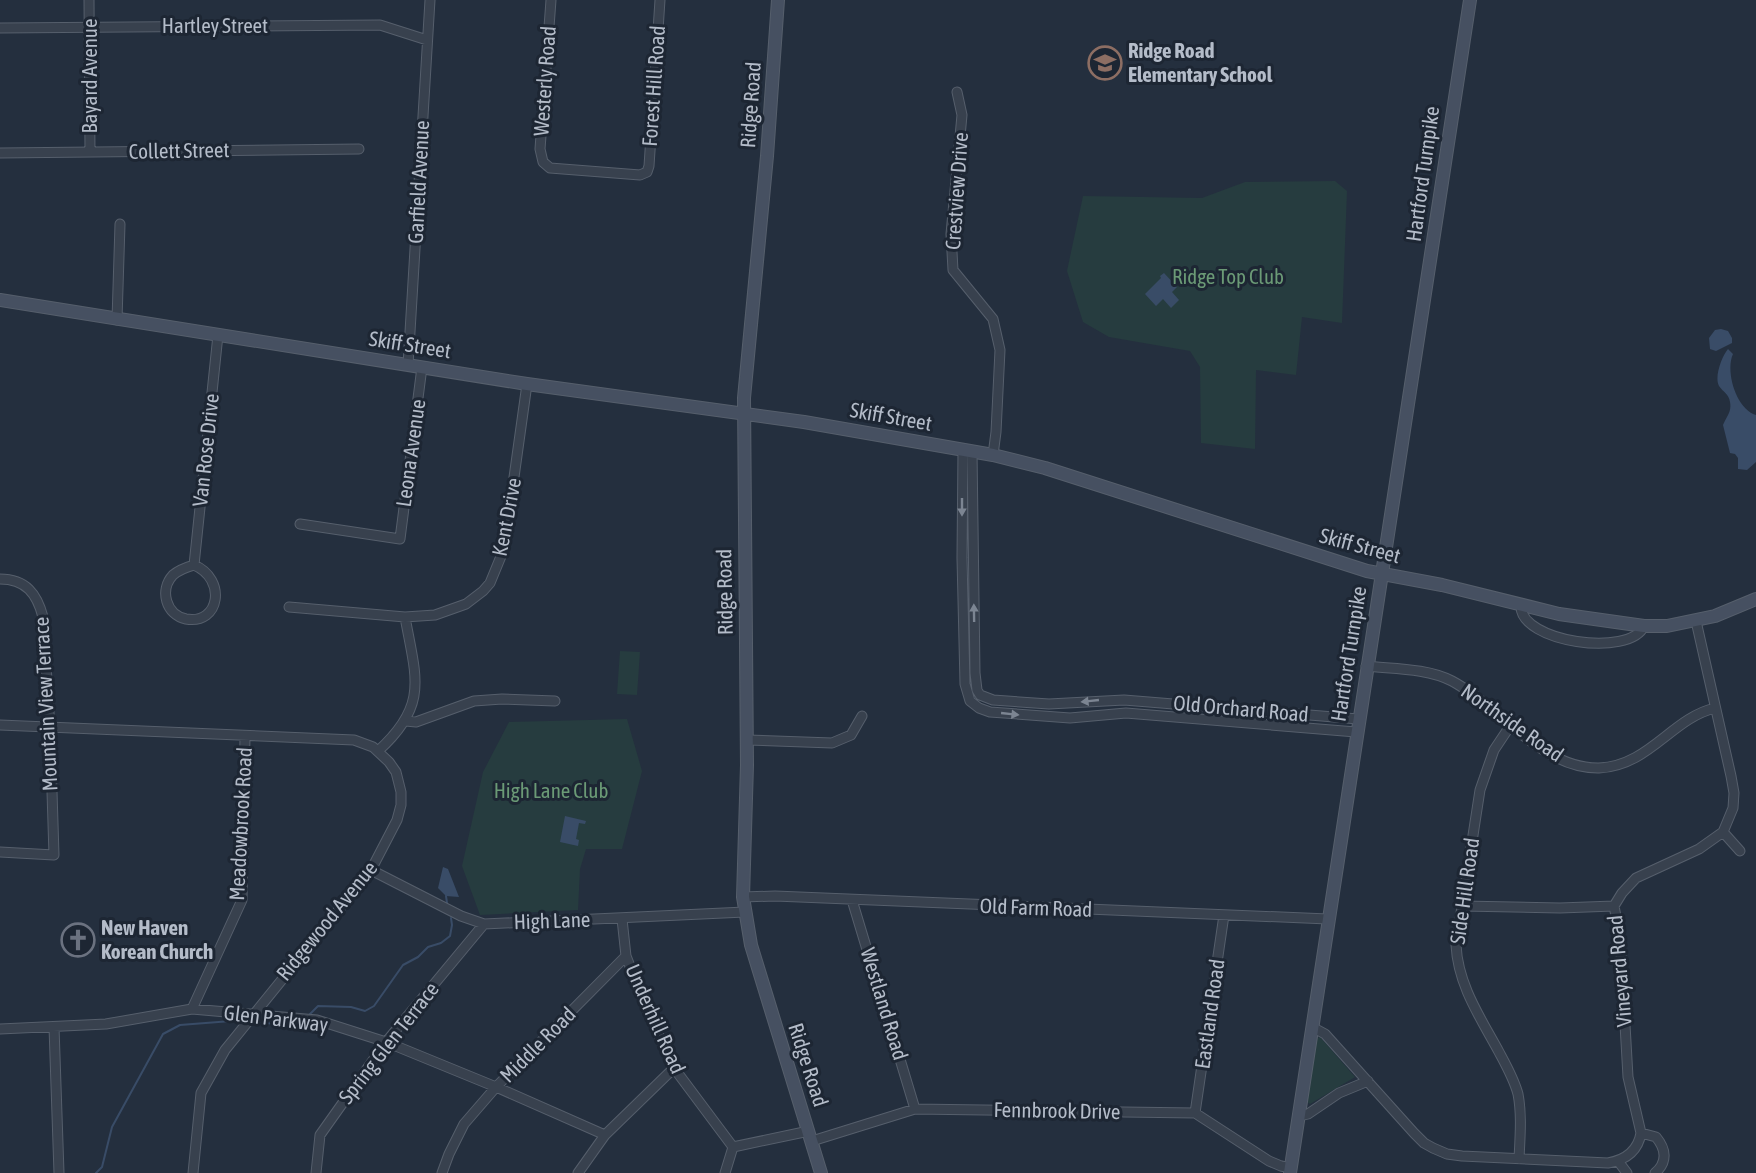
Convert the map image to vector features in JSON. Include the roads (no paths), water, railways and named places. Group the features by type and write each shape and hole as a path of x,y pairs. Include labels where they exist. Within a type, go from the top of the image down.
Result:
{"main road":[{"name":"Ridge Road","path":"778,0 744,413 747,740 743,897 757,965 821,1173"},
{"name":"Hartford Turnpike","path":"1291,1170 1366,666 1470,0"},
{"name":"Skiff Street","path":"0,300 527,384 744,413 993,454 1055,471 1340,563 1577,617 1644,626 1667,626 1696,621 1756,599"}],"street":[{"name":"Bayard Avenue","path":"89,0 90,152"},
{"name":"Garfield Avenue","path":"408,365 430,0"},
{"name":"Westerly Road","path":"551,0 540,150 543,162 550,168 640,176 647,172"},
{"name":"Forest Hill Road","path":"647,172 660,0"},
{"name":"Hartley Street","path":"0,28 380,25 428,40"},
{"name":"Crestview Drive","path":"957,92 962,115 951,234 952,270 993,319 1000,350 993,454"},
{"name":"Collett Street","path":"0,153 358,149"},
{"path":"117,320 120,224"},
{"name":"Van Rose Drive","path":"194,565 218,335"},
{"name":"Leona Avenue","path":"300,524 400,539 422,367"},
{"name":"Kent Drive","path":"290,607 405,617 435,615 466,604 483,591 490,584 504,549 527,384"},
{"path":"967,450 974,583 975,673 977,690 982,697 976,705 970,701 965,684 963,583 967,450"},
{"path":"194,565 201,568 211,578 216,587 216,597 207,614 188,619 178,616 171,610 166,601 165,591 168,581 175,574 194,565"},
{"name":"Mountain View Terrace","path":"0,579 24,584 40,606 43,617 50,728 54,855 0,852"},
{"path":"963,583 974,583"},
{"path":"1521,606 1523,616 1539,630 1571,639 1606,643 1623,641 1637,636 1644,626"},
{"path":"378,751 406,721 415,695 416,681 405,617"},
{"path":"1696,621 1734,793 1733,808 1723,832 1740,851"},
{"name":"Northside Road","path":"1366,666 1427,673 1450,680 1469,692 1510,726 1553,755 1582,766 1599,768 1637,758 1690,719 1715,708"},
{"name":"Old Orchard Road","path":"982,697 993,700 1049,704 1113,699 1161,702 1357,726"},
{"path":"406,721 416,722 474,701 512,699 555,701"},
{"path":"1112,713 1113,699"},
{"name":"Old Orchard Road","path":"1160,717 1161,702"},
{"name":"Old Orchard Road","path":"976,705 990,712 1043,717 1070,718 1112,713 1357,726"},
{"path":"747,740 832,743 851,735 862,716"},
{"name":"Ridgewood Avenue","path":"0,726 354,740 378,751 396,772 401,792 401,805 391,834 371,870 225,1050 201,1093 193,1173"},
{"name":"Side Hill Road","path":"1510,726 1494,750 1480,790 1456,945 1457,961 1465,989 1511,1075 1518,1093 1519,1159"},
{"name":"Meadowbrook Road","path":"192,1009 242,900 245,736"},
{"name":"Vineyard Road","path":"1641,1133 1628,1077 1620,937 1614,906 1636,878 1699,849 1723,832"},
{"name":"High Lane","path":"371,870 461,916 484,924 745,912"},
{"name":"Old Farm Road","path":"743,897 1328,919"},
{"name":"Westland Road","path":"852,900 915,1108"},
{"path":"1462,906 1560,908 1614,906"},
{"name":"Eastland Road","path":"1195,1113 1224,915"},
{"path":"622,919 626,956"},
{"name":"Spring Glen Terrace","path":"316,1173 320,1135 386,1042 484,924"},
{"name":"Underhill Road","path":"626,956 645,1005 674,1068 733,1147"},
{"name":"Middle Road","path":"442,1173 464,1124 496,1087 626,956"},
{"name":"Glen Parkway","path":"0,1029 106,1024 192,1009 316,1020 386,1042 605,1135"},
{"path":"54,1027 59,1173"},
{"path":"1312,1027 1325,1034 1424,1143 1447,1154 1608,1163 1625,1159 1636,1147 1641,1133 1656,1137 1664,1150 1663,1164 1656,1173"},
{"path":"579,1173 605,1135 674,1068"},
{"path":"1299,1116 1308,1114 1339,1093 1368,1081"},
{"name":"Fennbrook Drive","path":"733,1147 810,1136 915,1108 1195,1113"},
{"path":"1195,1113 1269,1161 1291,1170"},
{"path":"725,1173 733,1147"},
{"path":"1618,1161 1627,1173"}],"water":[{"path":"1164,273 1177,287 1172,292 1179,300 1171,308 1163,299 1156,306 1145,294"},
{"path":"1715,330 1728,331 1732,343 1716,351 1710,349 1709,338"},
{"path":"1728,349 1733,354 1730,370 1734,389 1743,405 1756,415 1756,462 1747,470 1738,469 1738,458 1735,454 1730,453 1723,425 1729,412 1730,402 1719,386 1717,377 1721,361"},
{"path":"565,816 586,821 585,824 579,823 576,839 579,840 578,846 560,842"},
{"path":"443,867 448,869 459,897 446,896 438,888"}],"waterway":[{"path":"446,896 447,903"},
{"path":"307,1017 318,1006 351,1007 365,1011 374,1006 403,965 418,957 428,947 441,943 450,936 451,918"},
{"path":"96,1173 102,1167 112,1127 163,1034 180,1025 244,1020"},
{"path":"255,1021 291,1027 300,1022"}],"place":[{"name":"Ridge Road Elementary School","path":"1105,63"},
{"name":"New Haven Korean Church","path":"78,940"}],"park label":[{"name":"Ridge Top Club","path":"1228,277"},
{"name":"High Lane Club","path":"551,791"}]}
